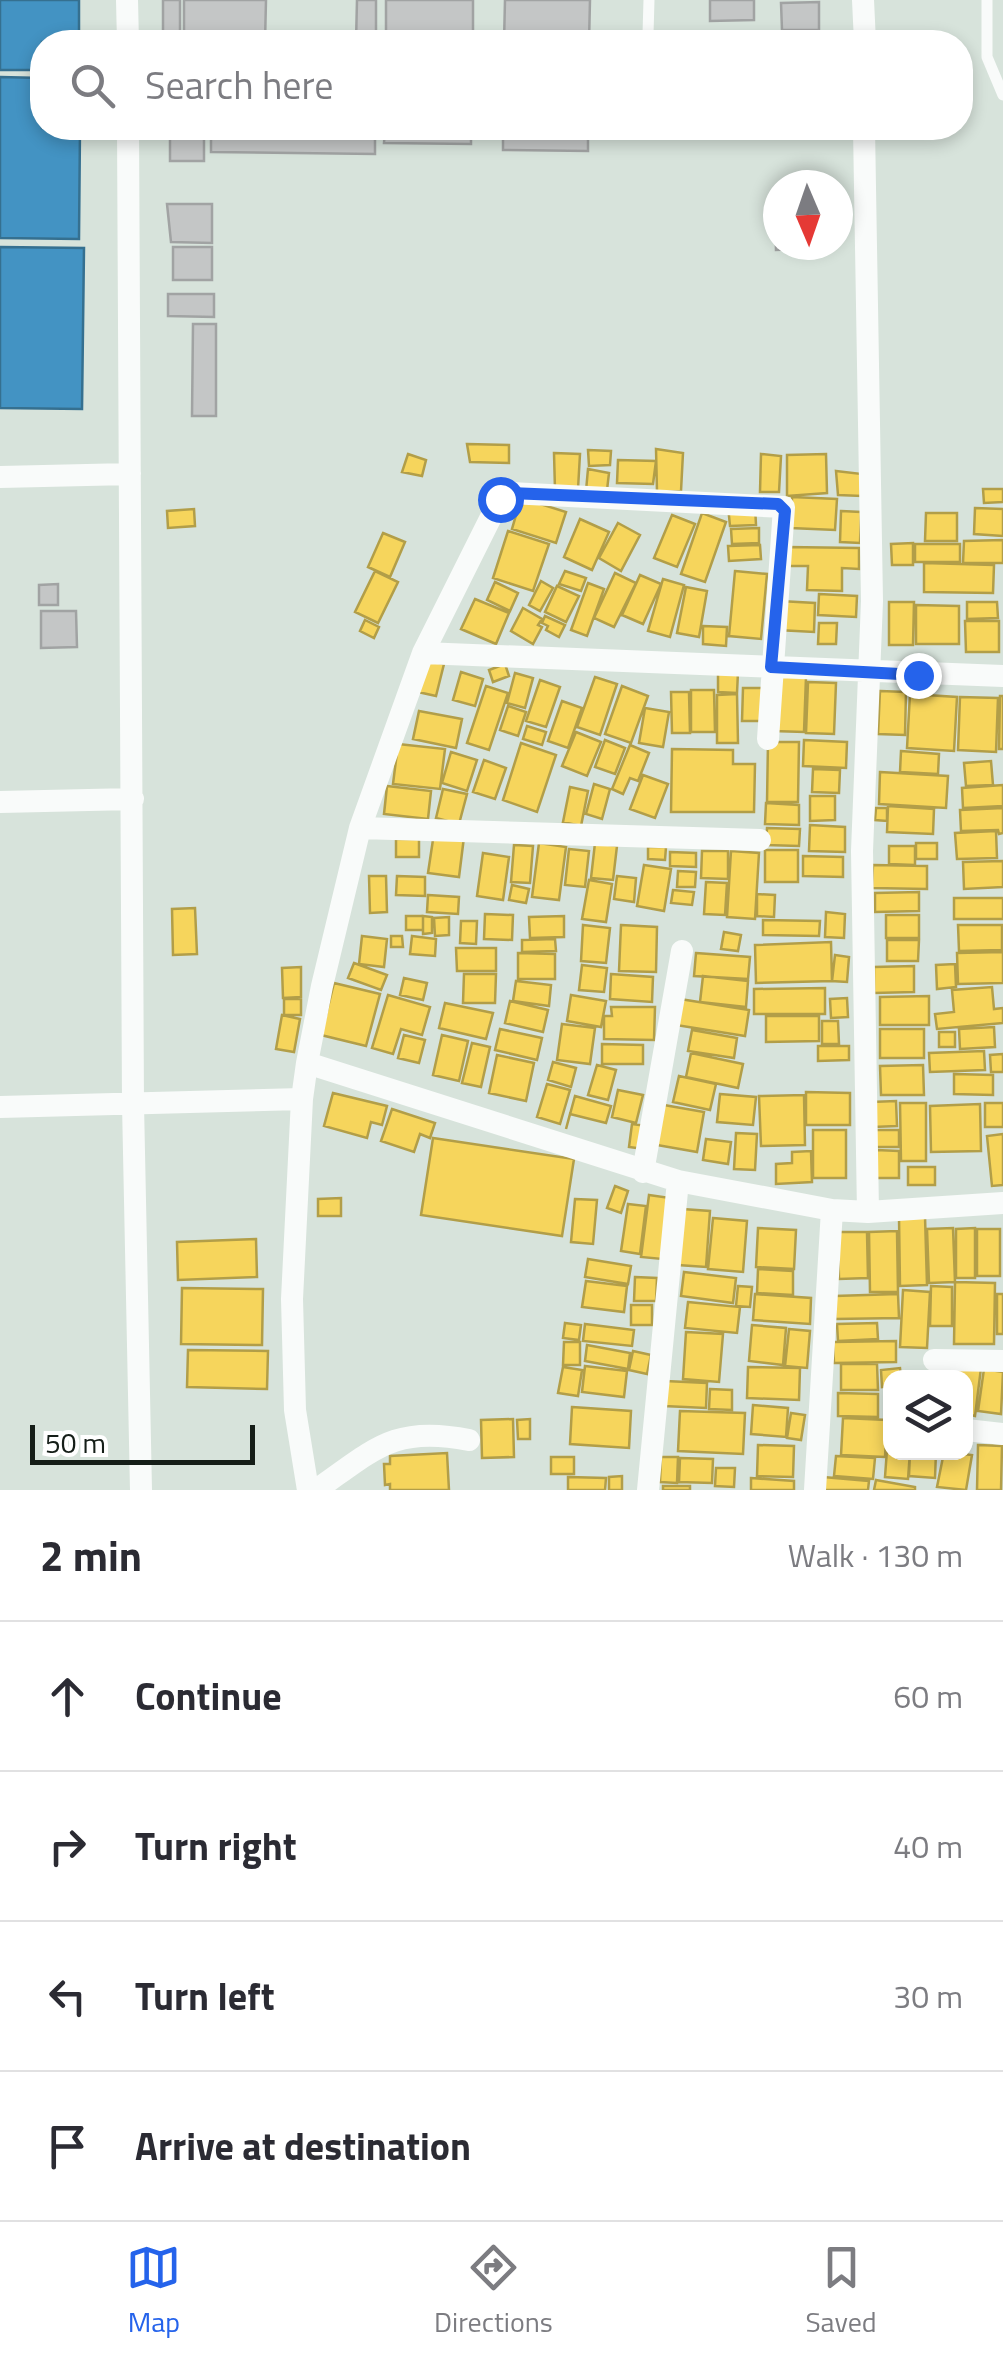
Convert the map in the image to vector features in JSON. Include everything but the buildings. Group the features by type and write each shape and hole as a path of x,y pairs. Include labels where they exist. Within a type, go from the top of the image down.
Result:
{"street":[{"path":"128,0 128,30"},
{"path":"863,0 864,30"},
{"path":"128,140 133,1104 141,1490"},
{"path":"864,140 872,600 862,851 868,1212"},
{"path":"0,477 130,474"},
{"path":"469,1440 435,1433 395,1439 312,1490 294,1410 292,1299 306,1063 360,828 423,653 500,499 510,493 784,507 768,739"},
{"path":"423,653 1003,676"},
{"path":"0,802 132,799"},
{"path":"360,828 760,840"},
{"path":"643,1172 682,950"},
{"path":"306,1063 678,1181 832,1210 868,1212 1003,1203"},
{"path":"0,1107 302,1099"},
{"path":"648,1490 678,1181"},
{"path":"815,1490 832,1210"},
{"path":"934,1360 1003,1361"},
{"path":"973,1431 1003,1434"}],"lane":[{"path":"648,30 649,0"},
{"path":"987,0 987,57 1003,94"}],"route":[{"path":"500,499 510,493 778,504 785,511 771,667 918,675"}]}
